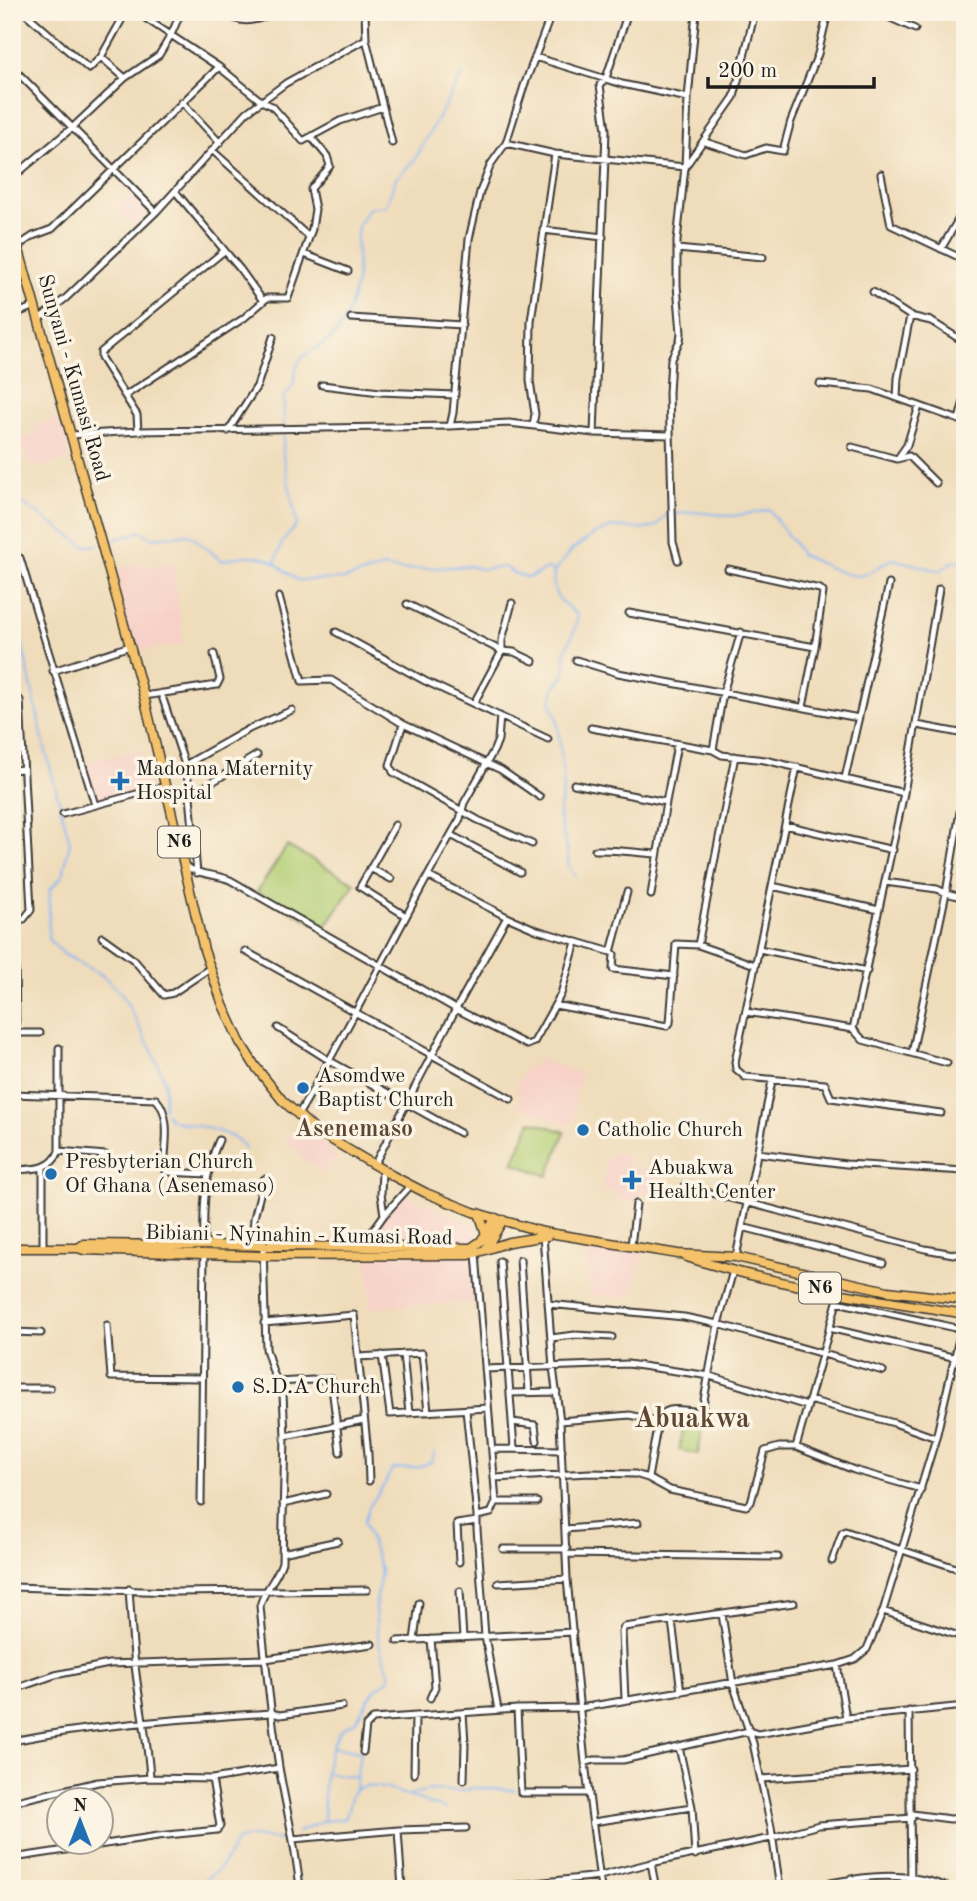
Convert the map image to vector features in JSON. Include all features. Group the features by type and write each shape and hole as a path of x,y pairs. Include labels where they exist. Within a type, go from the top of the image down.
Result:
{"main road":[{"name":"Sunyani - Kumasi Road","path":"12,225 15,249 39,319 130,646"},
{"name":"N6","path":"130,646 210,968 229,1019 248,1056 282,1100 315,1130 382,1171 411,1185 478,1213 554,1235 678,1254 736,1257 888,1291 965,1300"},
{"path":"478,1213 486,1234 500,1219"},
{"path":"481,1252 500,1219"},
{"name":"Bibiani - Nyinahin - Kumasi Road","path":"204,1250 252,1247 262,1251 361,1247 471,1248 486,1234"},
{"name":"Bibiani - Nyinahin - Kumasi Road","path":"12,1248 481,1252 509,1242 554,1235"},
{"name":"N6","path":"678,1254 733,1271 965,1314"}],"street":[{"path":"24,12 87,68 91,68 101,57 126,12"},
{"path":"136,12 219,67 278,112 300,140 306,141 340,121 383,107"},
{"path":"12,178 73,127 125,78 152,61 172,35 181,12"},
{"path":"226,12 232,18 245,21 279,12"},
{"path":"365,12 366,38 392,143"},
{"path":"450,426 469,239 474,217 491,164 506,144 552,12"},
{"path":"594,433 606,130 600,85 606,78 628,12"},
{"path":"678,560 673,542 671,359 681,333 677,249 696,12"},
{"path":"685,167 705,142 737,89 755,12"},
{"path":"705,142 746,155 766,148 783,150 796,108 818,54 828,12"},
{"path":"877,12 915,29"},
{"path":"39,319 66,298 156,212 247,112 317,64 366,38"},
{"path":"101,57 125,78"},
{"path":"535,57 622,84 688,98"},
{"path":"12,67 156,212"},
{"path":"15,249 33,236 52,229 219,67"},
{"path":"182,102 220,143"},
{"path":"126,395 244,318 263,301 271,297 288,298 309,237 315,209 312,189 330,166 327,156 311,137"},
{"path":"506,144 555,154 685,167"},
{"path":"213,151 309,237"},
{"path":"533,425 535,414 530,381 531,321 555,154"},
{"path":"881,174 891,225 965,260"},
{"path":"175,191 263,301"},
{"path":"942,249 963,217 965,208"},
{"path":"543,230 603,237"},
{"path":"677,249 763,257"},
{"path":"138,431 137,415 101,358 101,352 224,251"},
{"path":"304,254 348,271"},
{"path":"873,292 910,316 932,321 965,340"},
{"path":"12,315 35,306"},
{"path":"897,398 898,378 910,316"},
{"path":"351,318 462,325"},
{"path":"228,431 257,386 272,337"},
{"path":"820,384 872,389 962,421 965,397"},
{"path":"321,385 380,392 455,395"},
{"path":"897,459 907,445 919,406"},
{"path":"71,435 138,431 450,426 509,422 594,433 670,435"},
{"path":"852,447 897,459 906,456 911,458 936,483"},
{"path":"20,558 95,805"},
{"path":"728,569 822,590 815,647 803,707"},
{"path":"845,778 889,584"},
{"path":"853,1029 893,850 939,589"},
{"path":"279,597 302,681 331,680 403,724 487,763 540,797"},
{"path":"474,703 502,651 502,640 512,603"},
{"path":"407,604 502,651 514,652 533,661"},
{"path":"629,613 815,647"},
{"path":"336,632 425,681 548,739"},
{"path":"713,750 723,693 741,632"},
{"path":"53,671 130,646"},
{"path":"144,696 219,684 214,654"},
{"path":"576,660 618,673 859,718"},
{"path":"161,693 185,765 191,795 197,873"},
{"path":"12,920 24,919 31,910 20,700"},
{"path":"185,765 249,729 292,710"},
{"path":"298,1115 330,1061 451,835 498,740 500,716"},
{"path":"403,724 390,769 462,811 532,844"},
{"path":"917,725 965,734"},
{"path":"591,728 713,750 722,755 797,767 904,793"},
{"path":"651,895 677,744"},
{"path":"191,795 257,755"},
{"path":"698,944 736,756"},
{"path":"797,767 736,1069 745,1077 825,1084 831,1098 941,1113"},
{"path":"12,770 23,769"},
{"path":"912,1053 946,894 965,783"},
{"path":"574,784 666,802"},
{"path":"63,814 166,786"},
{"path":"395,825 360,887 406,915"},
{"path":"785,825 893,850"},
{"path":"451,835 520,872"},
{"path":"955,843 965,845"},
{"path":"595,850 657,853"},
{"path":"184,865 197,873 230,880 456,1009 530,1045 561,993 576,942"},
{"path":"370,868 391,879"},
{"path":"428,876 537,930 611,952 614,954 613,969 674,976"},
{"path":"885,882 937,888 946,894 965,898"},
{"path":"772,886 879,910"},
{"path":"611,952 627,892"},
{"path":"374,1165 507,917"},
{"path":"102,937 134,960 164,995 173,993 210,968"},
{"path":"555,1005 667,1026 670,1023 676,944 698,944 755,965"},
{"path":"12,947 15,956 14,1033 40,1033"},
{"path":"759,949 867,971"},
{"path":"245,951 511,1099"},
{"path":"746,1012 853,1029 863,1040 947,1063"},
{"path":"278,1028 330,1061 460,1133"},
{"path":"12,1170 43,1168 53,1163 59,1151 59,1048"},
{"path":"736,1257 772,1081"},
{"path":"12,1094 156,1099 160,1102 166,1127 164,1168 167,1172 208,1174"},
{"path":"201,1502 203,1212 208,1174 219,1140"},
{"path":"59,1151 106,1155"},
{"path":"758,1153 846,1164 965,1171"},
{"path":"43,1168 43,1248"},
{"path":"382,1171 384,1215"},
{"path":"252,1247 254,1218 264,1179"},
{"path":"361,1247 384,1215 411,1185"},
{"path":"684,1185 925,1249 965,1256"},
{"path":"631,1246 636,1203"},
{"path":"742,1227 883,1263"},
{"path":"543,1236 560,1421 567,1579 585,1763 601,1889"},
{"path":"262,1251 266,1349 283,1394 285,1436 282,1553 279,1573 260,1606 271,1713 279,1768 297,1853 300,1889"},
{"path":"459,1562 457,1524 491,1513 496,1502 485,1369 481,1252"},
{"path":"520,1260 529,1392"},
{"path":"500,1261 514,1448"},
{"path":"649,1478 661,1413 666,1409 702,1411 718,1324 733,1271"},
{"path":"363,1752 369,1721 378,1718 517,1709 580,1708 733,1684 837,1665 855,1659 867,1649 883,1611 936,1438 953,1357 963,1330 837,1302 796,1447"},
{"path":"548,1304 684,1317 718,1324 883,1371"},
{"path":"264,1323 351,1314 355,1318 369,1481"},
{"path":"107,1325 111,1377 202,1378"},
{"path":"829,1328 965,1360"},
{"path":"12,1332 41,1333"},
{"path":"551,1338 575,1335 612,1337"},
{"path":"359,1357 422,1353 428,1412"},
{"path":"403,1354 409,1413"},
{"path":"382,1355 389,1412 488,1408"},
{"path":"485,1369 628,1364 710,1376 894,1423 936,1438"},
{"path":"277,1382 330,1378 340,1452"},
{"path":"12,1388 50,1388"},
{"path":"510,1393 557,1392"},
{"path":"466,1410 485,1636 498,1710"},
{"path":"560,1421 630,1415 658,1422"},
{"path":"285,1436 364,1420"},
{"path":"512,1422 535,1425 537,1441"},
{"path":"494,1478 635,1474 670,1489 746,1506 751,1502 765,1451 779,1447 796,1447 854,1470 921,1489"},
{"path":"492,1449 562,1450"},
{"path":"284,1504 326,1494"},
{"path":"496,1502 537,1502"},
{"path":"566,1528 638,1523"},
{"path":"832,1561 845,1531 965,1571"},
{"path":"282,1553 338,1541"},
{"path":"503,1549 778,1557"},
{"path":"498,1583 567,1579"},
{"path":"12,1587 267,1592 367,1590"},
{"path":"129,1589 134,1662 146,1732 150,1778"},
{"path":"460,1591 463,1637"},
{"path":"414,1640 419,1603"},
{"path":"625,1699 623,1629 794,1603"},
{"path":"883,1611 965,1638"},
{"path":"722,1614 733,1684 761,1779 780,1889"},
{"path":"672,1621 681,1692"},
{"path":"397,1641 573,1632"},
{"path":"429,1698 435,1687 431,1639"},
{"path":"12,1690 83,1668 134,1662 265,1659 372,1644"},
{"path":"837,1665 846,1718"},
{"path":"12,1741 63,1731 142,1721 271,1713 280,1716 342,1706"},
{"path":"585,1763 594,1760 623,1760 749,1731 758,1734 846,1718 965,1706"},
{"path":"517,1709 521,1793 589,1794"},
{"path":"909,1710 911,1889"},
{"path":"463,1713 466,1754 464,1780"},
{"path":"414,1774 415,1717"},
{"path":"680,1747 692,1807 695,1855"},
{"path":"12,1802 81,1785 150,1778 212,1779 279,1768"},
{"path":"761,1779 911,1769"},
{"path":"18,1889 12,1857 217,1830 220,1826 212,1779"},
{"path":"593,1822 692,1807"},
{"path":"478,1889 522,1887 600,1876 819,1825 912,1816 965,1818"},
{"path":"293,1839 398,1830 466,1828"},
{"path":"398,1830 402,1889"},
{"path":"651,1863 656,1889"},
{"path":"800,1889 870,1875 912,1877 952,1889"},
{"path":"851,1878 853,1889"},
{"path":"314,1889 363,1889"}],"shaded area":[{"path":"129,194 147,212 132,226 115,207"},
{"path":"60,417 71,457 42,468 28,462 21,439 37,434 34,426"},
{"path":"143,563 143,568 174,563 183,644 134,651 112,570"},
{"name":"Madonna Maternity Hospital","path":"140,749 151,788 97,803 85,763"},
{"path":"538,1059 580,1073 572,1126 516,1106 520,1094 515,1089 525,1066 532,1069"},
{"path":"301,1124 338,1156 322,1174 284,1140"},
{"name":"Abuakwa Health Center","path":"608,1152 628,1156 627,1166 662,1171 660,1194 641,1193 640,1202 619,1201 619,1193 602,1189"},
{"path":"401,1193 470,1223 476,1228 477,1240 467,1246 361,1245"},
{"path":"588,1245 643,1252 631,1298 589,1294"},
{"path":"367,1253 472,1254 474,1302 371,1308"}],"green space":[{"path":"287,846 355,883 324,929 257,892"},
{"path":"531,1121 565,1132 548,1176 513,1163"},
{"path":"686,1414 704,1420 698,1454 679,1450"}],"waterway":[{"path":"463,73 414,161 396,178 386,206 369,208 361,219 357,232 356,285 346,315 340,328 330,339 302,358 294,383 284,396 283,456 297,524 282,543 275,563 297,580 345,579 384,567 402,570 506,567 513,573 528,578 549,568 554,573 556,593 577,615 565,653 566,671 554,687 551,701 557,720 563,770 559,817 569,867 575,876"},
{"path":"12,496 85,546 98,545"},
{"path":"675,514 693,512 733,516 770,510 801,555 849,575 863,575 892,559 940,571 952,562 965,559"},
{"path":"554,572 572,550 593,535 611,527 646,529 657,526 665,516 670,515"},
{"path":"104,543 141,531 152,538 189,534 222,561 248,556 274,562"},
{"path":"12,612 16,616 44,744 70,842 63,875 50,890 48,939 65,955 102,975 122,994 165,1082 164,1109"},
{"path":"166,1114 171,1120 232,1137 246,1149"},
{"path":"324,1821 325,1777 333,1744 340,1731 355,1721 373,1692 389,1679 379,1645 375,1610 381,1570 364,1522 369,1507 392,1469 418,1467 431,1462 435,1451"},
{"path":"333,1747 360,1752 355,1789"},
{"path":"327,1773 356,1777"},
{"path":"298,1832 324,1821 344,1819 353,1791 365,1786 388,1789 446,1809"},
{"path":"410,1795 429,1790 515,1790"},
{"path":"192,1889 223,1864 236,1841 250,1837 281,1840 286,1833"}],"place":[{"name":"Madonna Maternity Hospital","path":"120,781"},
{"name":"Asomdwe Baptist Church","path":"303,1088"},
{"name":"Catholic Church","path":"583,1130"},
{"name":"Presbyterian Church Of Ghana (Asenemaso)","path":"51,1174"},
{"name":"Abuakwa Health Center","path":"632,1180"},
{"name":"S.D.A Church","path":"238,1387"}],"district":[{"name":"Asenemaso","path":"354,1130"},
{"name":"Abuakwa","path":"692,1420"}]}
